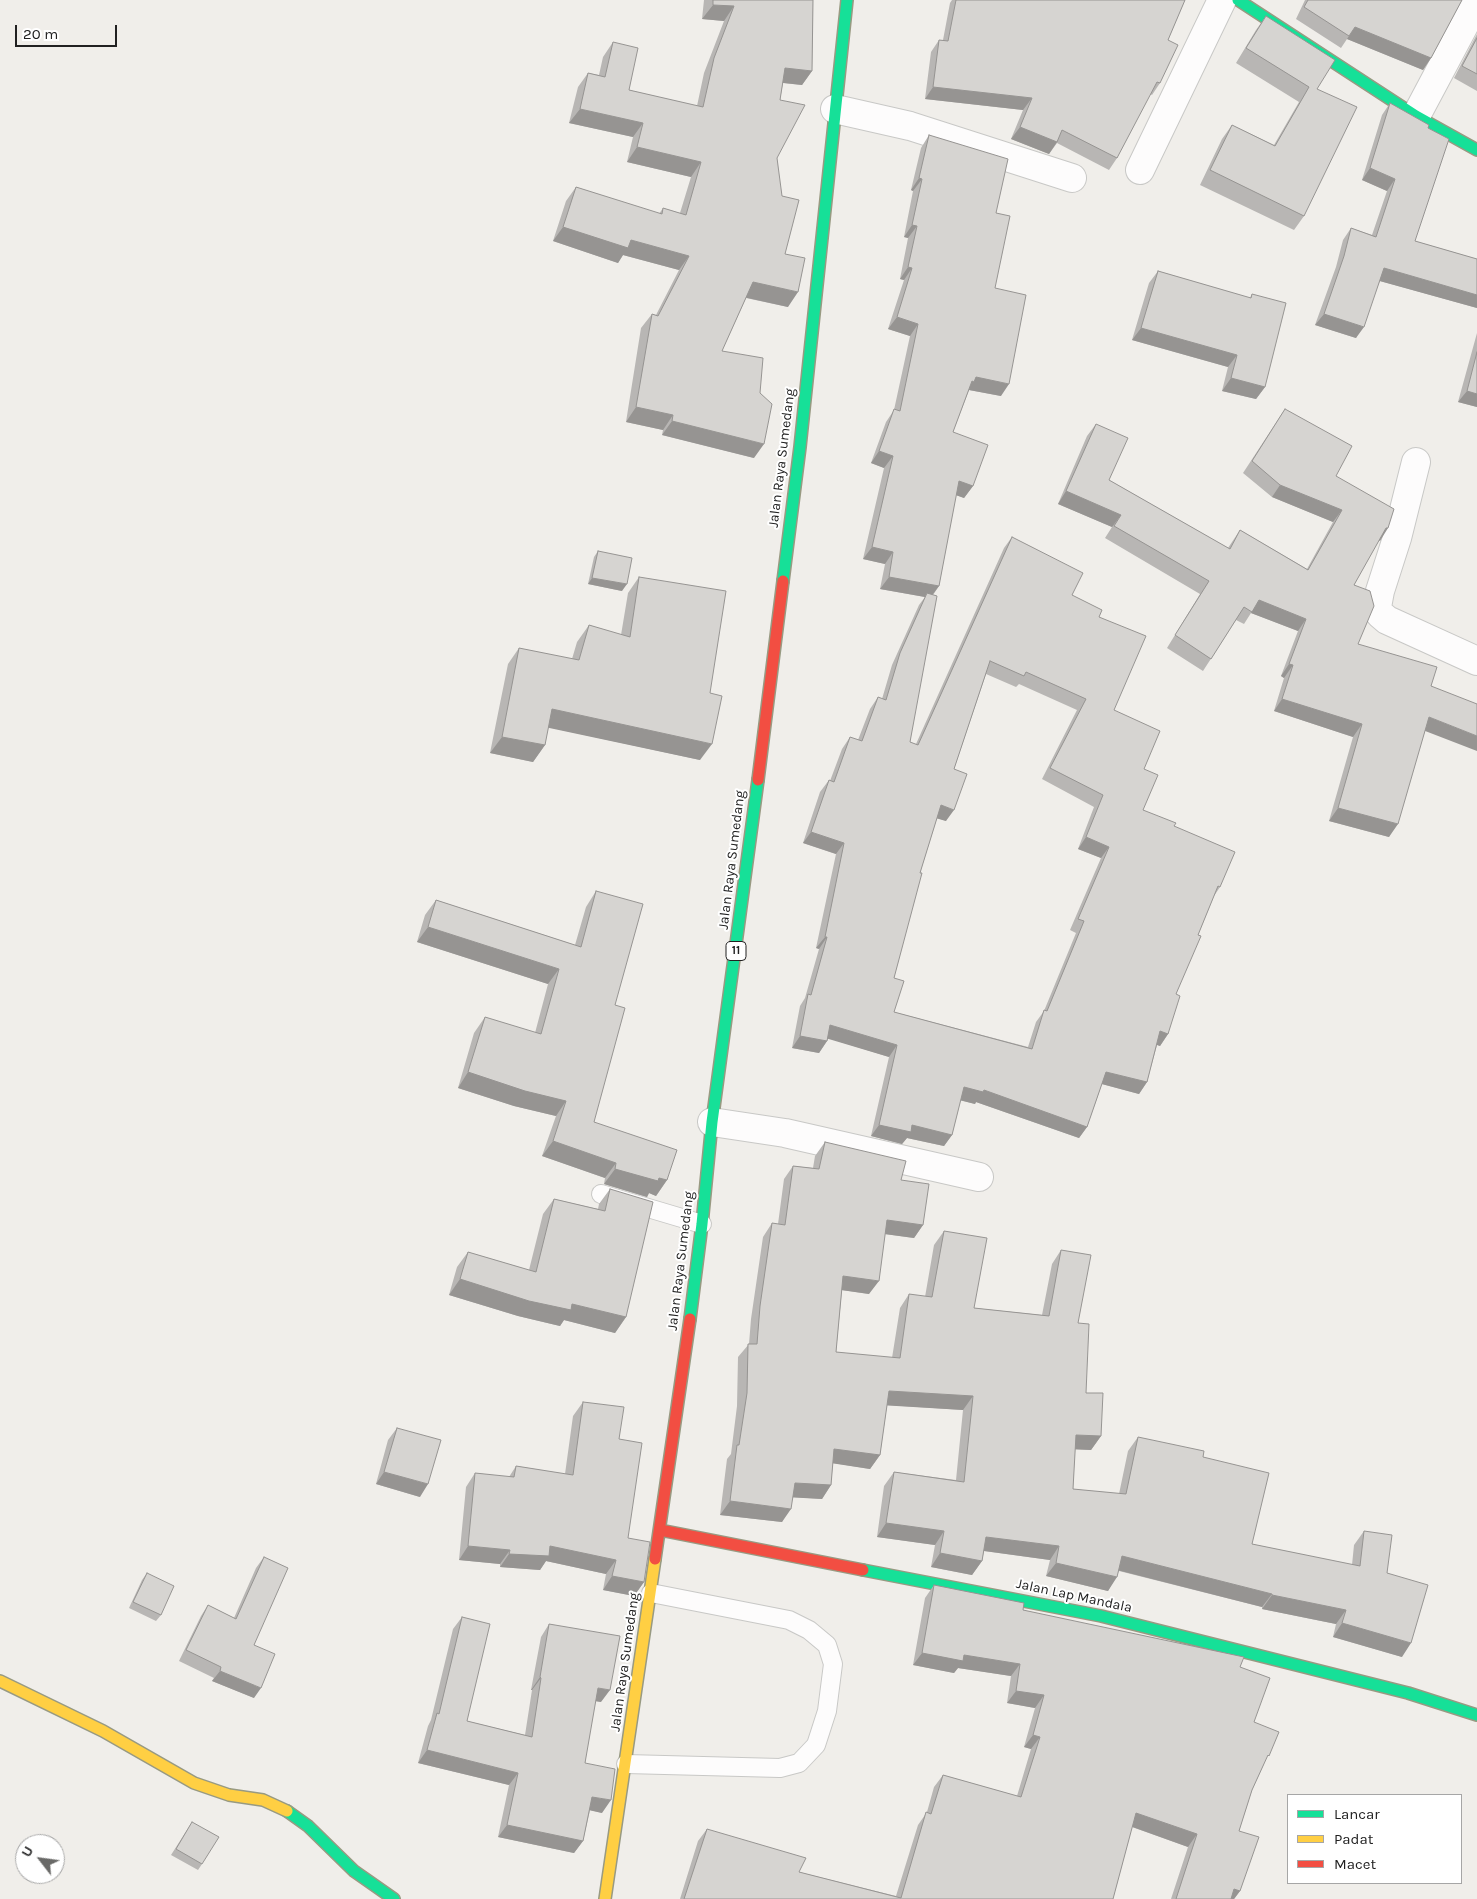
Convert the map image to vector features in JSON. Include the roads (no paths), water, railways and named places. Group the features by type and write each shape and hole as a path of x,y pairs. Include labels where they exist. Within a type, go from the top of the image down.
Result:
{"main road":[{"name":"Jalan Raya Sumedang","path":"605,1899 683,1372 702,1224 712,1122 743,895 798,456 847,0"},
{"path":"1238,0 1416,116 1477,150"},
{"name":"Jalan Lap Mandala","path":"660,1530 1101,1616 1408,1693 1477,1715"},
{"path":"0,1680 103,1731 194,1783 229,1796 263,1800 286,1810 308,1826 354,1871 394,1899"}],"street":[{"path":"1140,170 1222,0"},
{"path":"1416,116 1477,1"},
{"path":"835,109 910,126 1072,178"},
{"path":"1416,462 1377,607 1380,614 1387,620 1477,661"},
{"path":"712,1122 785,1133 979,1178"}],"lane":[{"path":"601,1194 702,1224"},
{"path":"626,1764 780,1768 799,1763 816,1745 827,1711 833,1664 827,1645 809,1630 789,1620 650,1594"}]}
